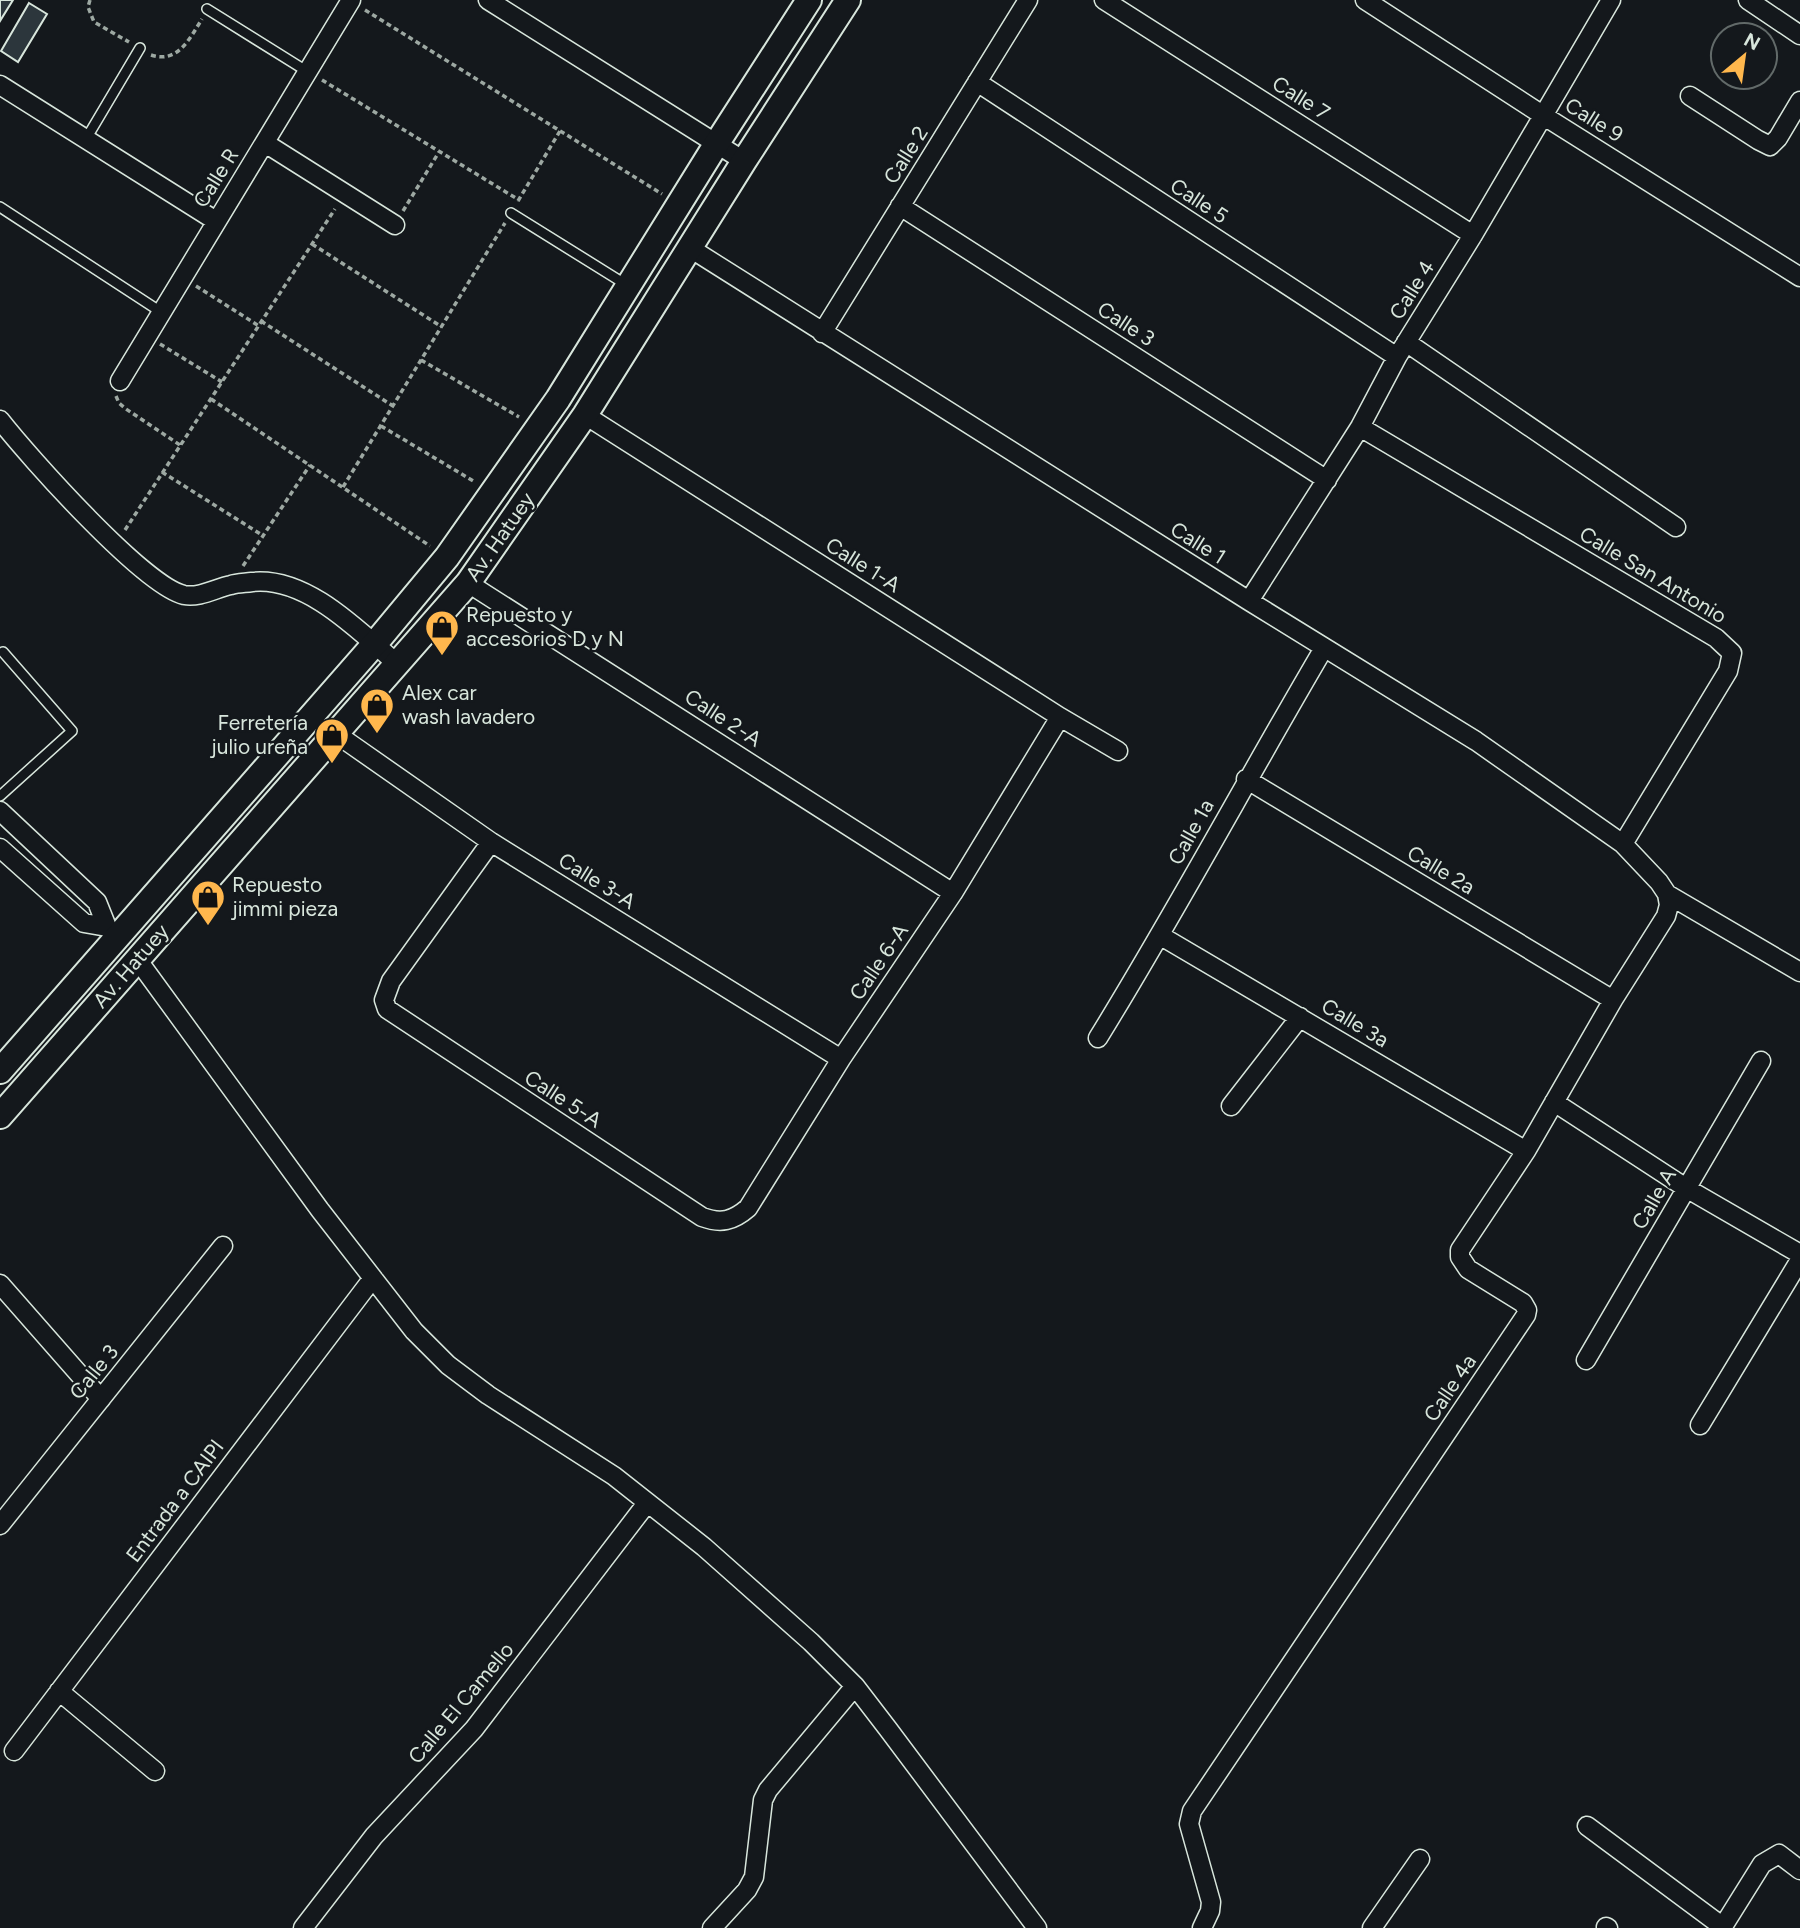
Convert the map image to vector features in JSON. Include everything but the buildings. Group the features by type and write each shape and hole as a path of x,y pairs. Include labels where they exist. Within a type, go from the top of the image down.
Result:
{"main road":[{"name":"Av. Hatuey","path":"0,1071 112,932 374,644 447,557 538,428 809,0"},
{"name":"Av. Hatuey","path":"0,1116 468,583 586,415 848,0"}],"street":[{"path":"488,0 744,161"},
{"name":"Calle 2","path":"822,333 1028,0"},
{"name":"Calle 7","path":"1104,0 1473,235"},
{"name":"Calle 9","path":"1365,0 1800,276"},
{"name":"Calle 4","path":"1249,601 1360,427 1402,349 1473,235 1611,0"},
{"path":"1748,0 1800,35"},
{"name":"Calle R","path":"120,381 351,1"},
{"name":"Calle 5","path":"977,82 1402,349 1676,527"},
{"path":"0,85 216,221"},
{"path":"1690,96 1758,141 1770,146 1778,138 1800,102"},
{"path":"265,143 395,225"},
{"name":"Calle 3","path":"900,206 1327,480"},
{"name":"Calle 1","path":"690,248 1476,741 1623,844 1667,894"},
{"name":"Calle 1-A","path":"586,415 1060,717 1118,751"},
{"path":"0,420 25,452 153,579 187,596 231,585 266,581 297,589 333,610 396,663"},
{"name":"Calle San Antonio","path":"1360,427 1716,638 1732,653 1728,671 1623,844"},
{"name":"Calle 2-A","path":"468,583 953,893"},
{"name":"Calle 1a","path":"1098,1038 1161,936 1246,779 1324,648"},
{"name":"Calle 6-A","path":"726,1221 738,1217 748,1208 841,1059 953,893 1060,717"},
{"name":"Calle 3-A","path":"335,733 491,842 841,1059"},
{"name":"Calle 2a","path":"1246,779 1613,1000"},
{"path":"0,811 97,902 112,932"},
{"name":"Calle 5-A","path":"491,842 391,981 384,1000 387,1009 702,1217 713,1221 726,1221"},
{"path":"2,854 84,923 112,932"},
{"path":"1667,894 1800,972"},
{"name":"Calle 4a","path":"1202,1928 1212,1902 1189,1824 1192,1811 1526,1315 1527,1310 1523,1303 1468,1269 1460,1257 1464,1243 1526,1151 1613,1000 1666,916 1669,905 1667,894"},
{"name":"Calle 3a","path":"1161,936 1526,1151"},
{"path":"137,959 320,1210 414,1331 448,1365 488,1395 614,1476 704,1548 811,1642 855,1686 1037,1928"},
{"path":"1231,1106 1300,1017"},
{"name":"Calle A","path":"1586,1360 1761,1061"},
{"path":"1553,1102 1686,1188 1800,1254"},
{"name":"Calle 3","path":"0,1525 223,1246"},
{"path":"1700,1425 1800,1260"},
{"name":"Entrada a CAIPI","path":"14,1751 373,1278"},
{"path":"0,1284 101,1399"},
{"name":"Calle El Camello","path":"303,1928 374,1836 474,1729 647,1503"},
{"path":"712,1928 747,1890 754,1877 763,1800 768,1790 855,1686"},
{"path":"59,1691 155,1771"},
{"path":"1587,1826 1722,1928 1762,1864 1779,1854 1800,1870"},
{"path":"1372,1928 1420,1859"}],"lane":[{"path":"208,9 308,72"},
{"path":"86,139 140,48"},
{"path":"0,207 162,312"},
{"path":"511,213 629,287"},
{"path":"0,796 72,731 3,652"}],"path":[{"path":"90,0 88,7 94,22 154,57 175,54 184,47 208,9"},
{"path":"351,1 679,205"},
{"path":"308,72 519,200"},
{"path":"343,487 560,131"},
{"path":"395,225 439,151"},
{"path":"116,544 345,194"},
{"path":"312,244 442,327"},
{"path":"182,277 393,406"},
{"path":"147,336 222,382"},
{"path":"421,360 538,428"},
{"path":"120,381 116,396 119,403 180,445"},
{"path":"211,399 447,557"},
{"path":"381,426 493,492"},
{"path":"231,585 310,466"},
{"path":"162,472 262,536"}],"place":[{"name":"Repuesto y accesorios D y N","path":"442,657"},
{"name":"Alex car wash lavadero","path":"377,735"},
{"name":"Ferretería julio ureña","path":"332,765"},
{"name":"Repuesto jimmi pieza","path":"208,927"}]}
